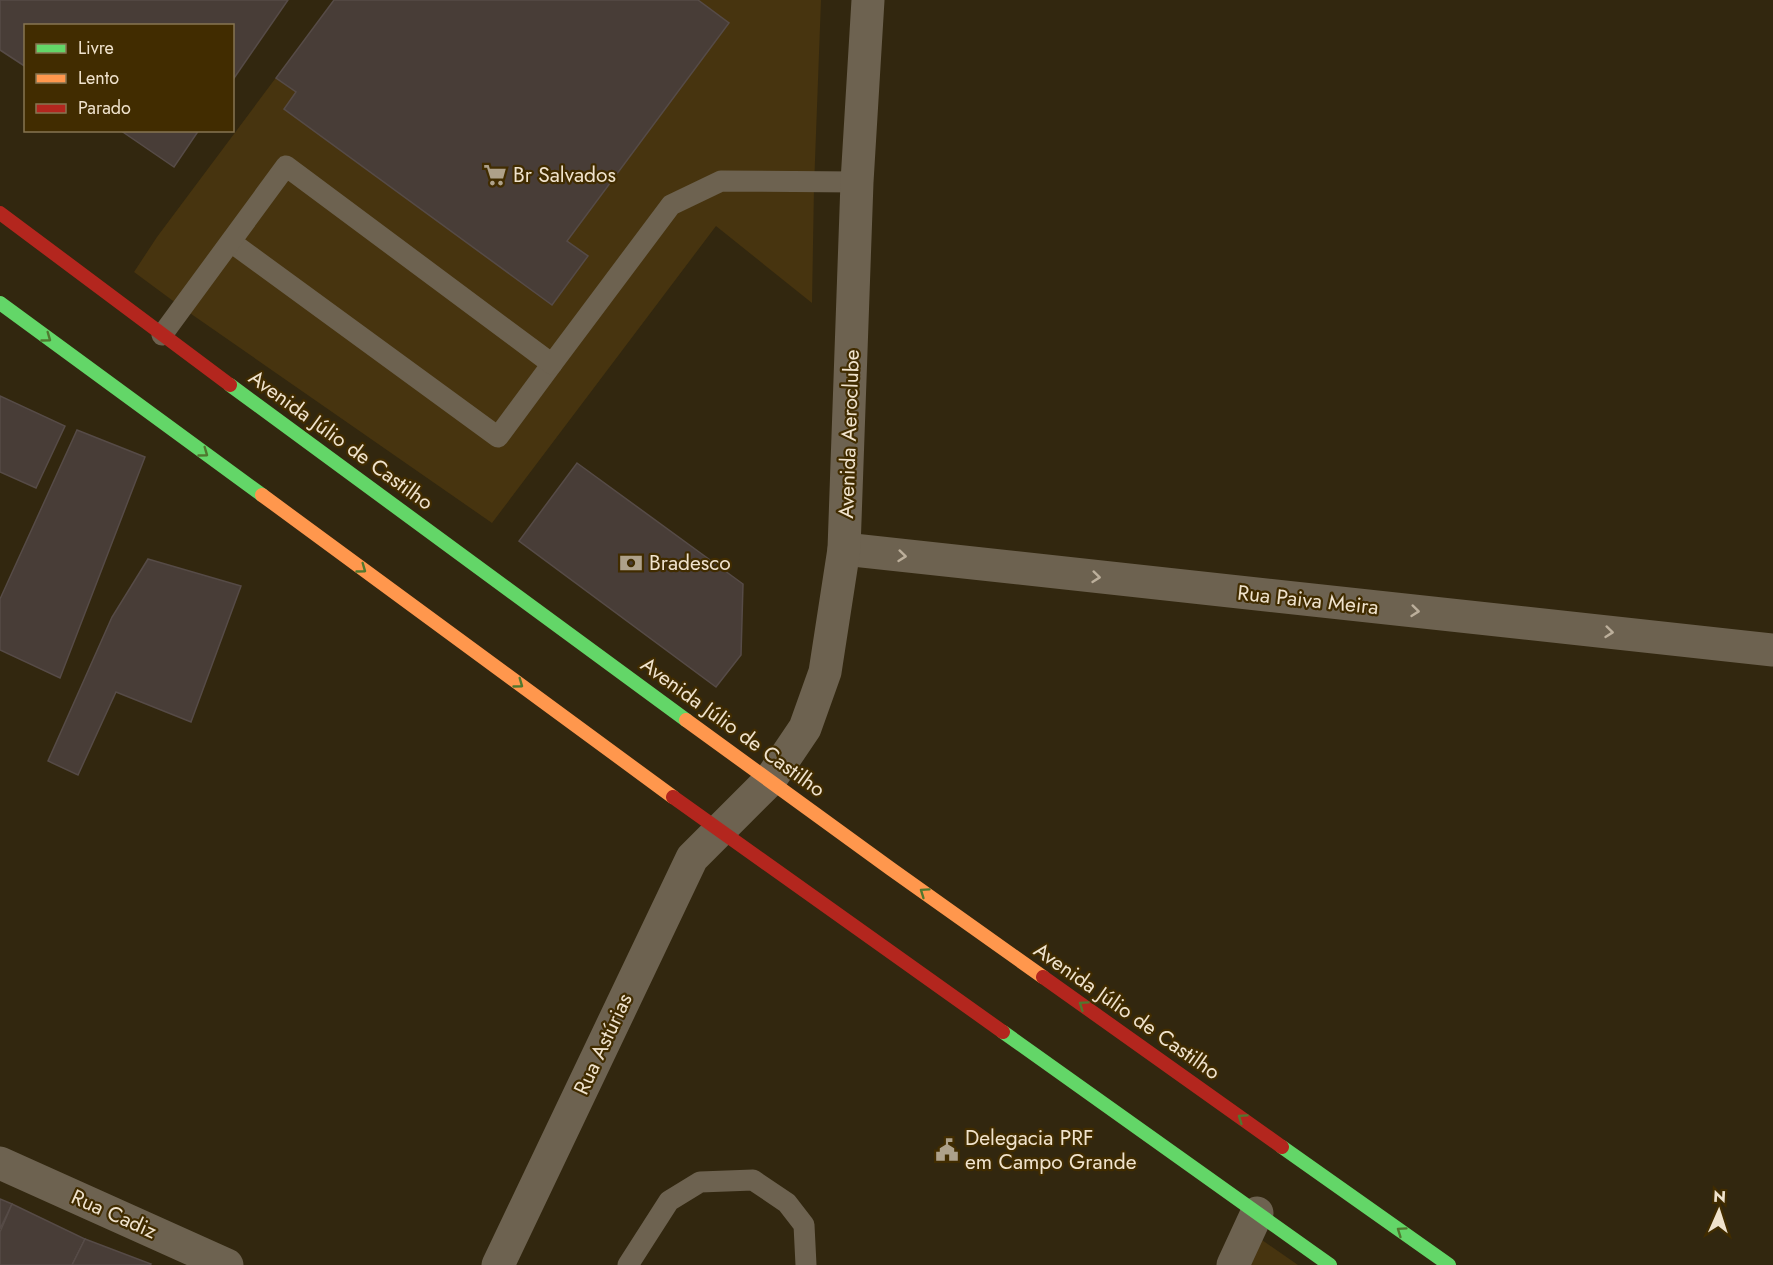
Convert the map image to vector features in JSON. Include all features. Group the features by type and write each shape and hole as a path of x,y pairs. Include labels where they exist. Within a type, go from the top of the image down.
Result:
{"main road":[{"name":"Avenida Júlio de Castilho","path":"0,213 483,572 891,869 1449,1265"},
{"path":"0,303 718,830 1330,1265"}],"street":[{"name":"Avenida Aeroclube","path":"718,830 770,780 805,728 825,672 844,549 858,182 868,0"},
{"name":"Rua Paiva Meira","path":"844,549 1773,650"},
{"name":"Rua Astúrias","path":"498,1265 692,858 718,830"},
{"name":"Rua Cadiz","path":"0,1163 227,1265"},
{"path":"1233,1265 1257,1212"}],"lane":[{"path":"162,335 286,166 552,364"},
{"path":"231,242 498,437 670,205 721,181 858,182"},
{"path":"628,1265 669,1201 700,1182 753,1180 787,1203 804,1225 806,1265"}],"shaded area":[{"path":"334,0 821,0 812,303 716,226 492,523 134,272 157,237"},
{"path":"1262,1240 1298,1265 1250,1265"}],"building":[{"path":"0,0 288,0 234,78 234,24 24,24 24,66 0,50"},
{"name":"Br Salvados","path":"334,0 698,0 729,23 567,241 588,256 552,305 284,109 296,92 276,78"},
{"path":"123,132 198,132 174,167"},
{"path":"0,396 65,426 36,488 0,472"},
{"path":"77,430 145,457 60,678 0,650 0,599"},
{"name":"Bradesco","path":"577,463 743,584 741,655 716,687 519,541"},
{"path":"148,559 241,586 191,722 116,692 78,775 48,761 112,617"},
{"path":"0,1199 12,1204 0,1229"},
{"path":"12,1204 85,1239 72,1265 0,1265 0,1232"},
{"path":"85,1239 151,1264 72,1265"}],"traffic: fast":[{"path":"0,303 262,495"},
{"path":"230,385 686,720"},
{"path":"1003,1032 1330,1265"},
{"path":"1282,1147 1449,1265"}],"traffic: slow":[{"path":"262,495 673,797"},
{"path":"686,720 1043,977"}],"traffic: jam":[{"path":"0,213 230,385"},
{"path":"673,797 1003,1032"},
{"path":"1043,977 1282,1147"}],"place":[{"name":"Br Salvados","path":"495,175"},
{"name":"Bradesco","path":"631,563"},
{"name":"Delegacia PRF em Campo Grande","path":"947,1150"}]}
